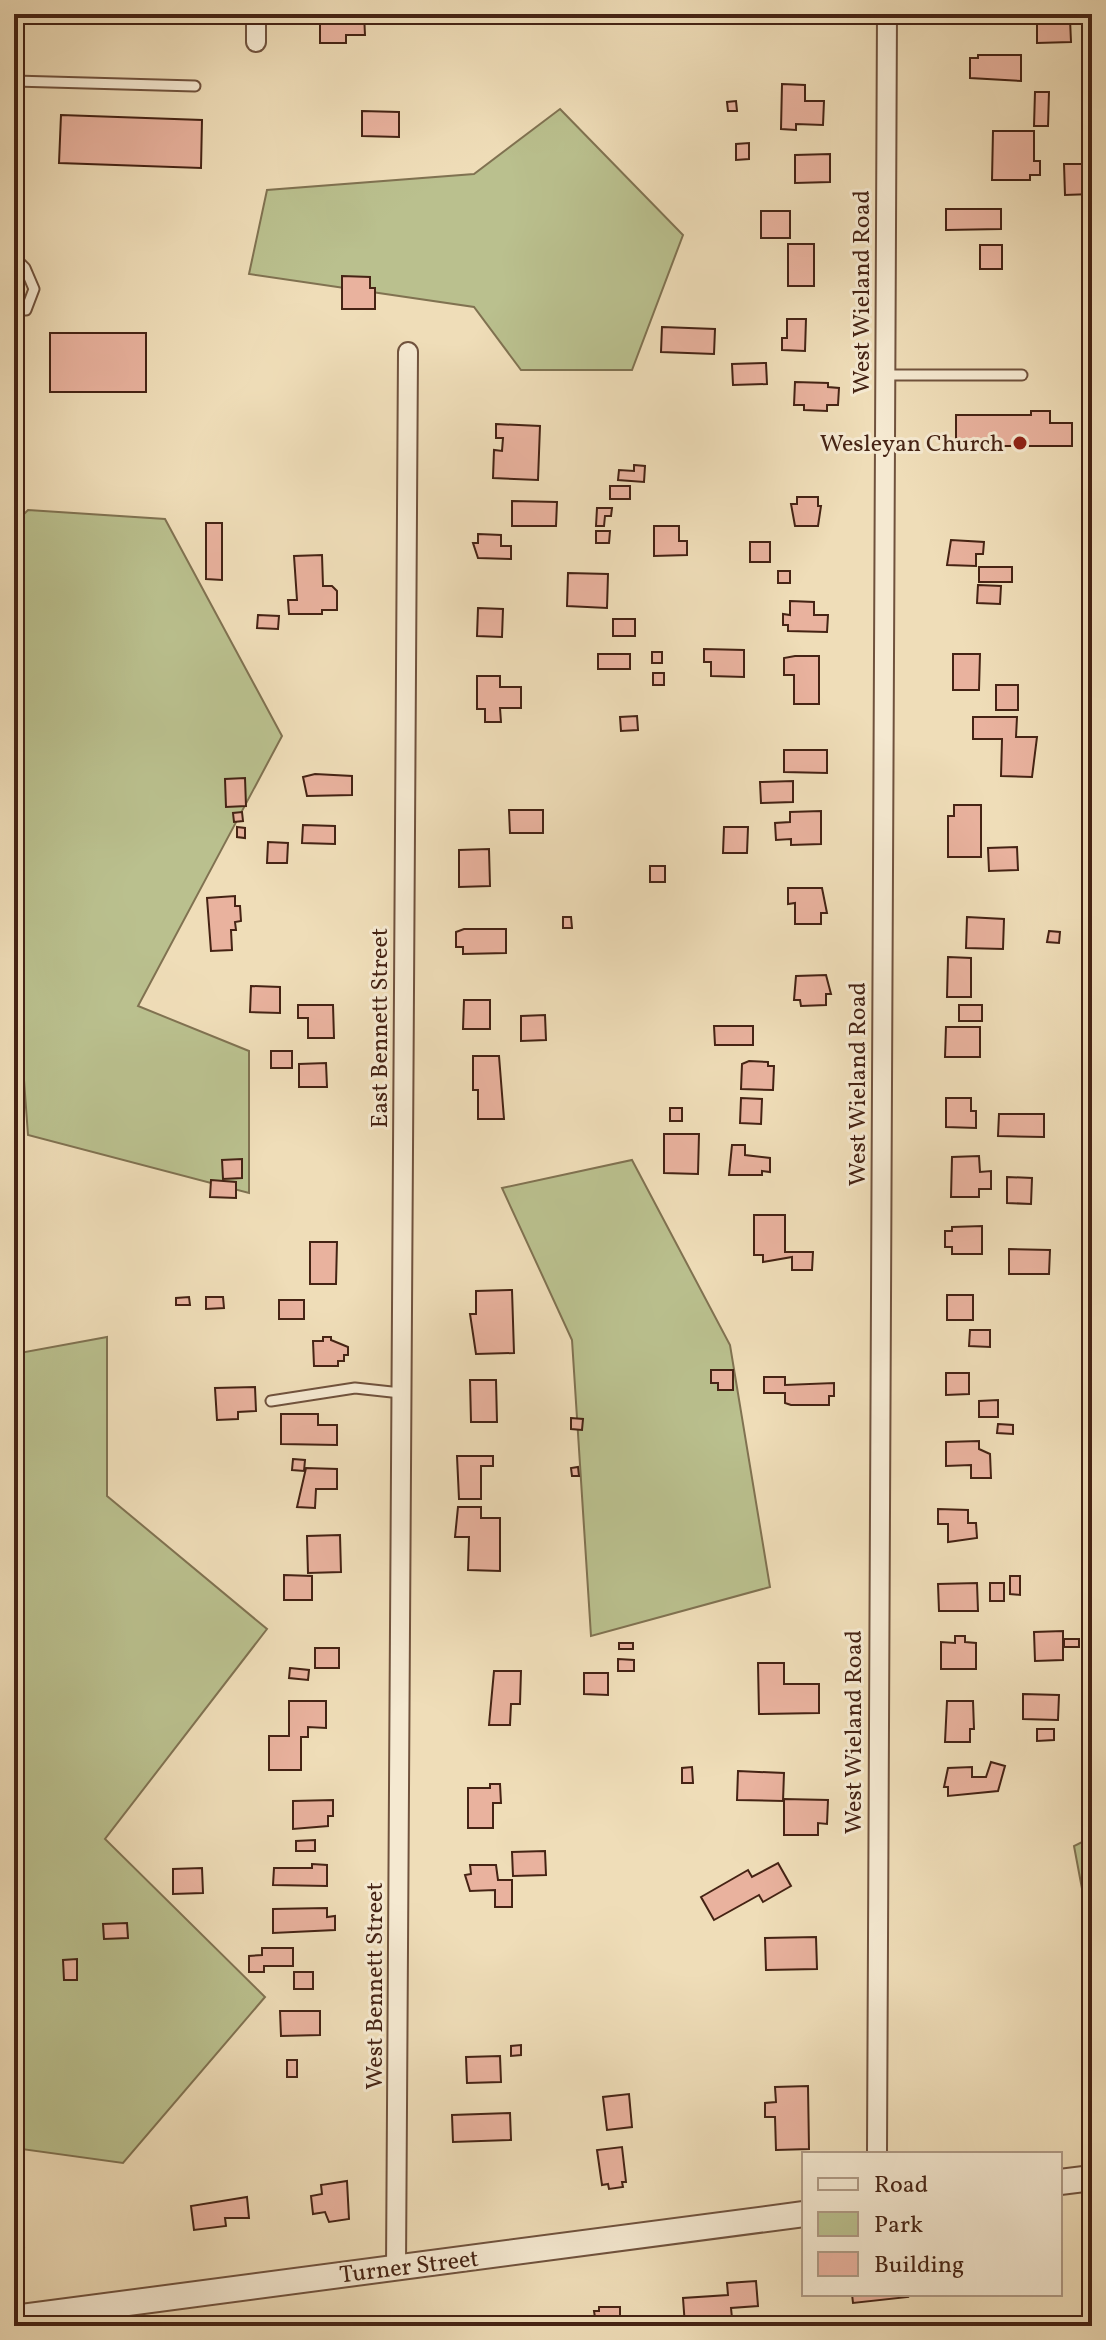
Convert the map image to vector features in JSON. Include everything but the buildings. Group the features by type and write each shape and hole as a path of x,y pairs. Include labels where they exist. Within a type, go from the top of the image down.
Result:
{"street":[{"path":"256,14 256,42"},
{"name":"West Wieland Road","path":"877,2152 887,14"},
{"name":"East Bennett Street","path":"400,1705 408,352"},
{"name":"West Bennett Street","path":"396,2267 400,1705"},
{"path":"1062,2182 1092,2178"},
{"name":"Turner Street","path":"14,2318 802,2214"}],"lane":[{"path":"14,97 14,81 195,86"},
{"path":"14,257 25,268 34,289 26,310 14,310"},
{"path":"885,375 1022,375"},
{"path":"271,1401 355,1388 401,1393"}],"green space":[{"path":"560,109 683,235 632,370 521,370 474,307 249,274 267,190 474,174"},
{"path":"28,510 165,519 282,736 138,1006 249,1051 249,1193 28,1135 14,943 14,524"},
{"path":"632,1160 730,1345 770,1587 591,1636 572,1340 502,1188"},
{"path":"107,1337 107,1496 267,1629 105,1839 265,1997 123,2163 14,2148 14,1354"},
{"path":"1092,1837 1092,1942 1074,1846"}],"place":[{"name":"Wesleyan Church","path":"1020,443"}]}
